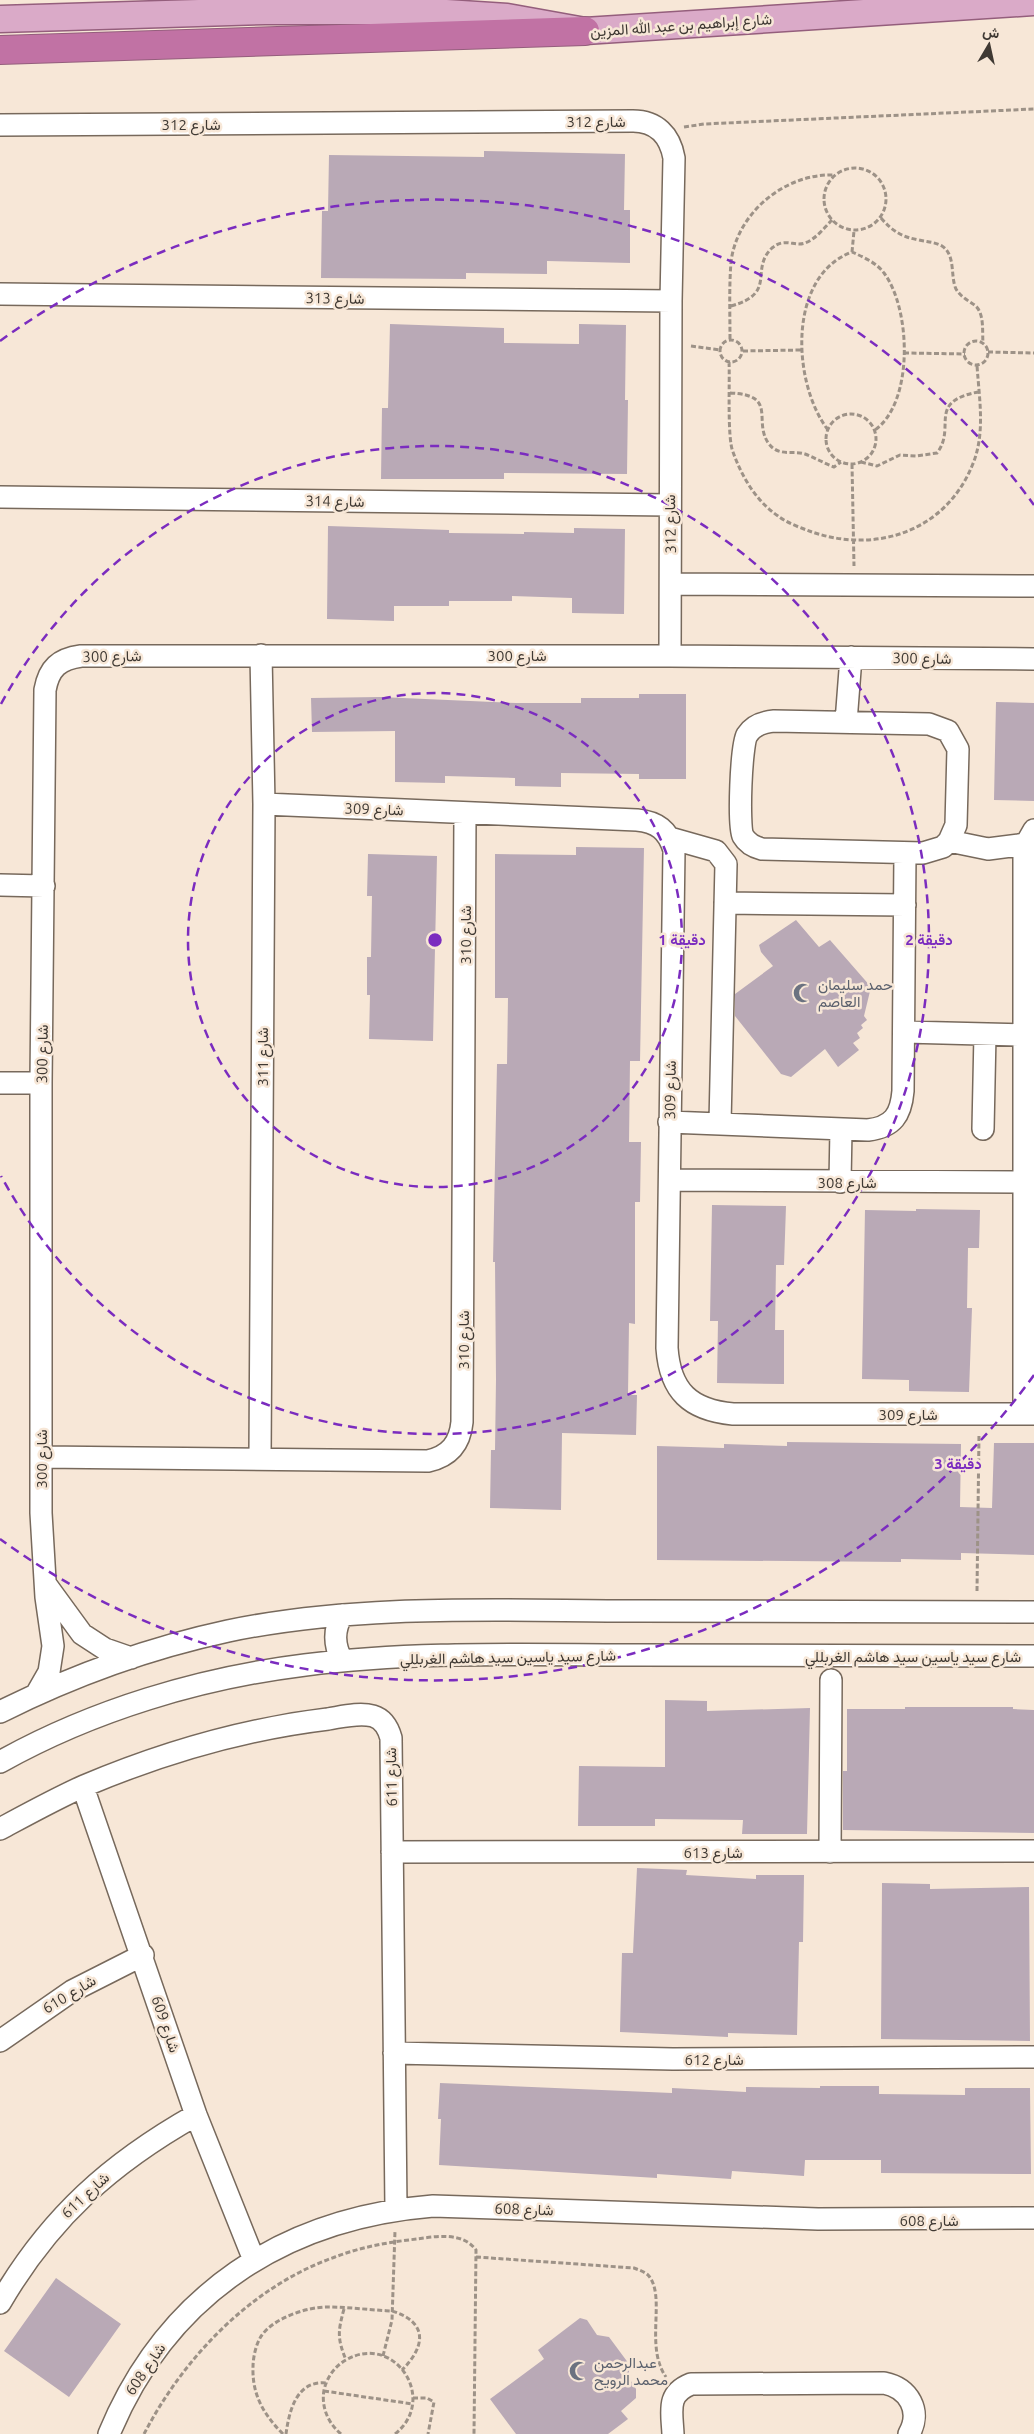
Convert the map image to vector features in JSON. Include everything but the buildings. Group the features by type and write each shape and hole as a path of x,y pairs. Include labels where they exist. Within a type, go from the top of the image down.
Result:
{"highway":[{"path":"0,50 585,31"}],"main road":[{"path":"416,11 476,0"},
{"name":"شارع إبراهيم بن عبد الله المزين","path":"0,19 265,12 416,11 507,17 585,31 1034,2"}],"street":[{"name":"شارع 312","path":"0,125 643,121 661,130 668,138 674,158 669,505 670,656"},
{"name":"شارع 313","path":"0,294 671,301"},
{"name":"شارع 314","path":"0,497 669,505"},
{"path":"671,584 1034,586"},
{"name":"شارع 311","path":"260,1458 264,804 261,655"},
{"name":"شارع 300","path":"37,1694 49,1672 53,1646 46,1596 47,1586 42,1537 41,1083 45,690 47,677 55,665 67,658 81,656 670,656 1034,659"},
{"path":"846,722 851,657"},
{"path":"774,722 936,725 953,736 958,748 956,826 949,841 943,847 930,852 905,853 762,849 755,847 744,837 741,823 742,752 746,736 758,725 774,722"},
{"name":"شارع 309","path":"264,804 650,821 662,828 670,838 674,850 667,1348 668,1369 678,1388 692,1403 711,1412 733,1414 1029,1414"},
{"name":"شارع 310","path":"41,1456 428,1461 446,1454 458,1440 461,1431 466,813"},
{"path":"949,841 988,849 1030,837"},
{"path":"1029,1414 1024,1182 1029,1147 1023,1035 1024,855 1030,837"},
{"path":"670,838 709,848 722,857 726,872 720,1123"},
{"path":"669,1122 879,1129 888,1126 896,1119 902,1100 905,1032 905,853"},
{"path":"0,885 44,886"},
{"path":"725,903 905,905"},
{"path":"905,1032 1023,1035"},
{"path":"983,1129 985,1034"},
{"path":"0,1083 41,1083"},
{"path":"840,1182 841,1129"},
{"name":"شارع 308","path":"670,1180 1024,1182"},
{"path":"47,1586 82,1634 105,1649 131,1658"},
{"path":"0,1712 37,1694 131,1658 228,1631 342,1615 505,1611 1034,1612"},
{"path":"342,1615 335,1633 335,1643 342,1661"},
{"name":"شارع سيد ياسين سيد هاشم الغربللي","path":"0,1762 84,1722 170,1693 261,1672 342,1661 507,1655 1034,1656"},
{"path":"830,1852 831,1680"},
{"name":"شارع 611","path":"0,1829 83,1787 167,1755 225,1738 313,1720 358,1715 374,1716 386,1724 391,1738 396,2209"},
{"name":"شارع 609","path":"83,1787 196,2115 254,2260"},
{"name":"شارع 613","path":"392,1852 1034,1851"},
{"name":"شارع 610","path":"0,2041 72,1991 142,1955"},
{"name":"شارع 612","path":"394,2053 683,2059 1034,2057"},
{"name":"شارع 611","path":"0,2303 34,2249 75,2202 129,2156 196,2115"},
{"name":"شارع 608","path":"109,2434 137,2378 175,2327 197,2304 254,2260 296,2238 350,2219 396,2209 460,2207 818,2219 1034,2218"},
{"path":"674,2433 672,2400 676,2392 691,2384 884,2383 902,2390 910,2397 914,2415 912,2428 908,2434"}],"path":[{"path":"661,130 704,124 1034,109"},
{"path":"856,167 867,170 877,176 884,185 887,196 886,208 881,218 864,230 854,231 846,229 832,220 824,202 826,188 834,175 844,169 856,167"},
{"path":"730,339 732,260 738,239 750,217 763,202 787,184 808,176 834,175"},
{"path":"881,218 892,231 904,237 942,246 947,252 956,290 967,301 975,304 982,314 983,343 988,352 985,361 976,365 971,364 964,354"},
{"path":"731,306 751,299 757,292 767,255 774,247 790,242 805,243 832,220"},
{"path":"852,252 854,231"},
{"path":"828,430 819,418 804,378 802,350 806,308 820,275 838,257 852,252 871,262 884,272 900,312 904,368 892,412 875,430"},
{"path":"730,339 736,340 741,345 743,351 741,357 736,361 729,362 721,356 720,350 725,341 730,339"},
{"path":"964,354 970,343 976,341 983,343"},
{"path":"671,344 720,350"},
{"path":"743,351 802,350"},
{"path":"988,352 1034,353"},
{"path":"904,353 964,354"},
{"path":"729,362 732,450 742,474 759,500 779,517 802,529 823,536 853,540 894,538 918,526 943,509 960,488 972,466 980,442 976,365"},
{"path":"861,462 877,466 900,455 916,456 937,453 941,447 946,412 950,405 956,398 978,392"},
{"path":"730,393 749,394 758,401 769,444 777,450 783,453 803,453 834,467 841,462"},
{"path":"847,414 864,417 875,430 876,446 868,458 861,462 852,464 841,462 830,452 827,445 828,430 832,422 847,414"},
{"path":"852,464 855,585"},
{"path":"977,1612 979,1414"},
{"path":"383,2356 392,2311 396,2209"},
{"path":"144,2434 176,2380 221,2330 249,2306 275,2288 334,2257 394,2242 426,2238 461,2237 470,2241 476,2250 474,2434"},
{"path":"476,2256 634,2268 647,2274 653,2282 655,2296 655,2351 657,2362 676,2392"},
{"path":"326,2383 318,2382 307,2387 294,2399 284,2434 272,2423 256,2398 253,2387 253,2361 262,2335 280,2320 309,2310 326,2307 392,2311 412,2320 418,2328 421,2340 412,2361 402,2370"},
{"path":"344,2309 338,2333 339,2345 346,2360"},
{"path":"341,2434 328,2419 324,2407 326,2383 332,2372 346,2360 362,2354 383,2356 397,2364 411,2384 413,2404 408,2420 395,2434"},
{"path":"324,2391 413,2404"},
{"path":"413,2398 427,2398 434,2402 428,2434"}],"place":[{"name":"حمد سليمان العاصم","path":"803,993"},
{"name":"عبدالرحمن محمد الرويح","path":"579,2371"}]}
